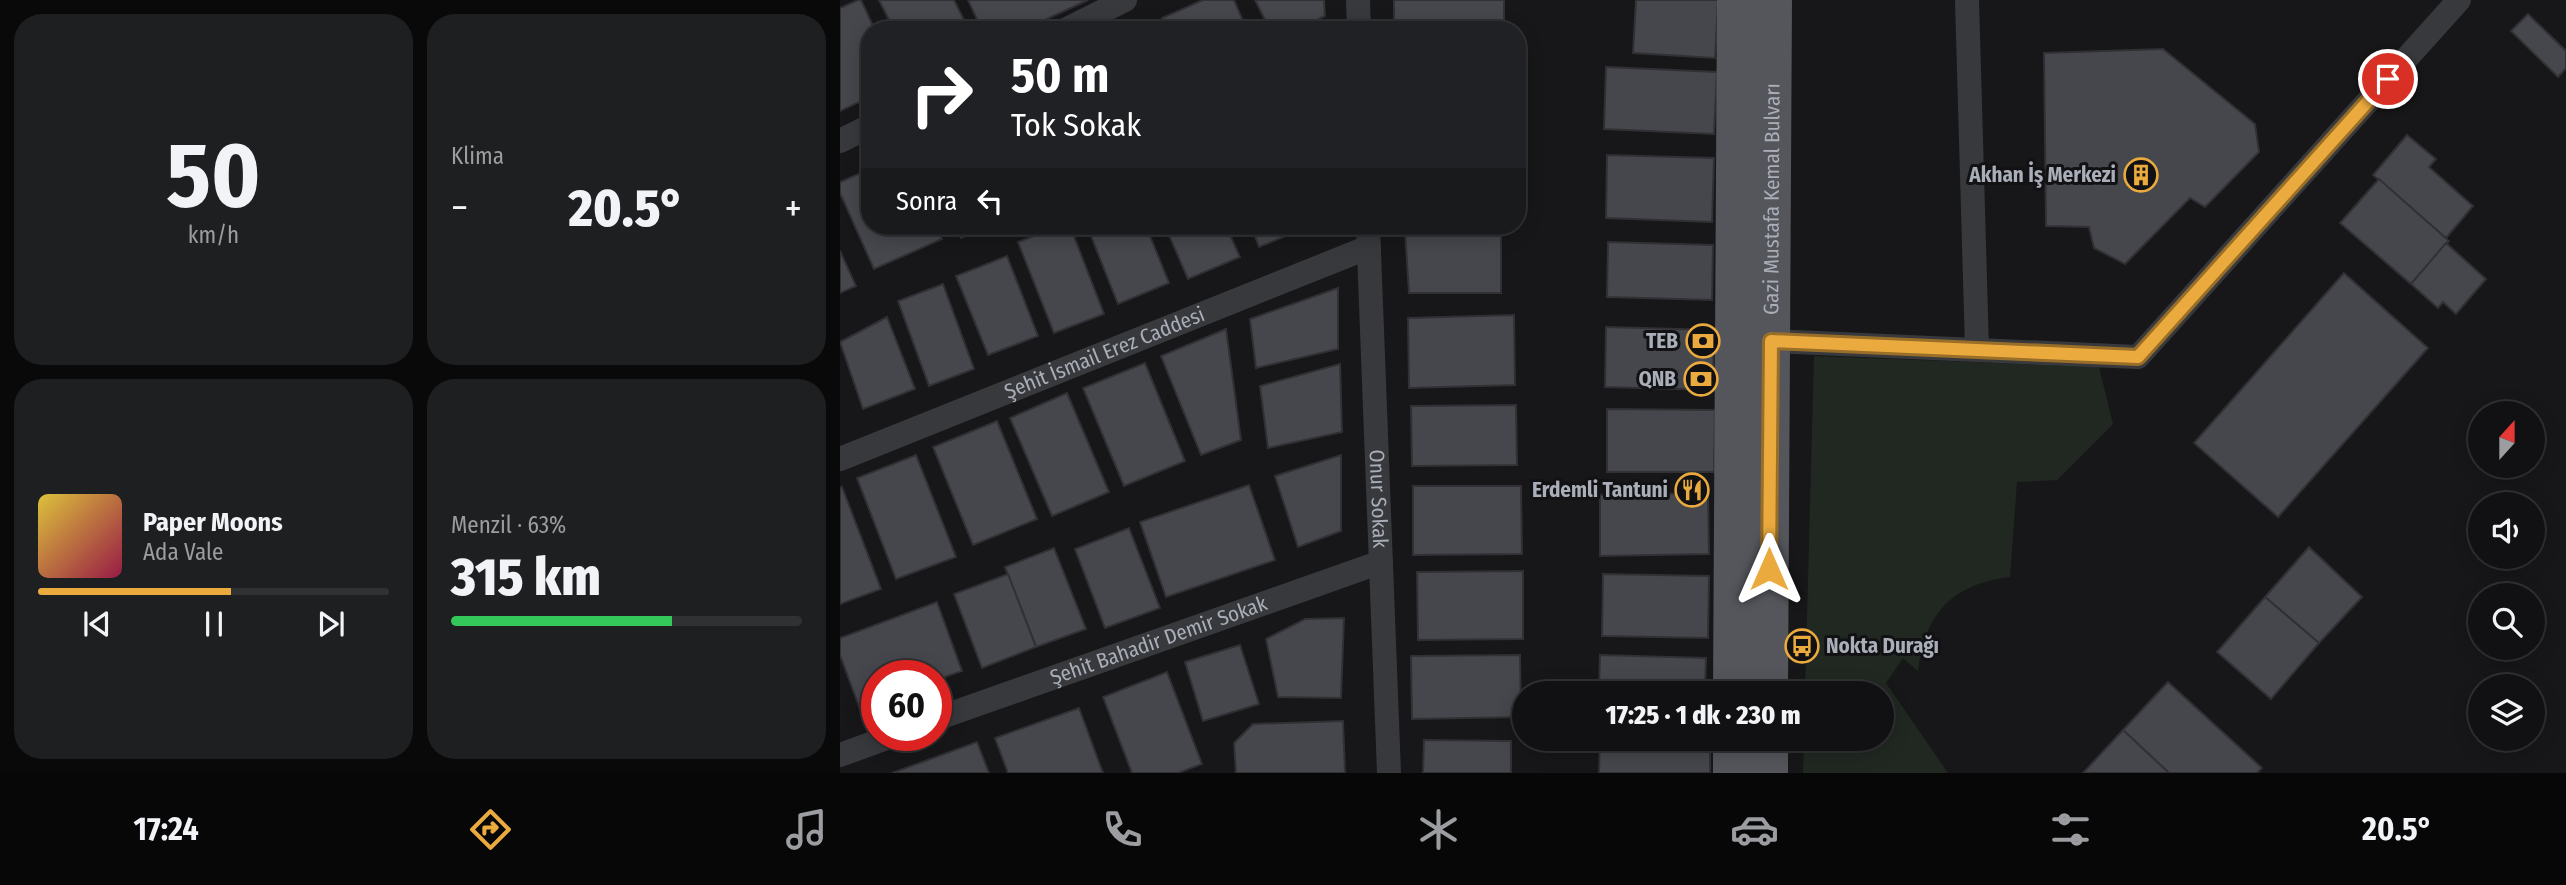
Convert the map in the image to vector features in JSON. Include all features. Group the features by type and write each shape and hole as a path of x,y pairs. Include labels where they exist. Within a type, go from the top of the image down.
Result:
{"main road":[{"name":"Gazi Mustafa Kemal Bulvarı","path":"1732,681 1736,0"},
{"name":"Gazi Mustafa Kemal Bulvarı","path":"1769,681 1773,0"},
{"path":"1732,751 1732,773"},
{"path":"1769,751 1769,773"}],"street":[{"path":"1083,21 1125,0"},
{"path":"1358,0 1359,21"},
{"path":"1976,0 1967,0 1976,349"},
{"path":"1771,341 2138,357 2459,0"},
{"path":"840,141 861,130"},
{"name":"Şehit İsmail Erez Caddesi","path":"840,459 1368,236"},
{"name":"Onur Sokak","path":"1368,236 1389,773"},
{"name":"Şehit Bahadir Demir Sokak","path":"952,713 1381,562"},
{"path":"840,755 861,747"}],"shaded area":[{"path":"1814,356 2099,367 2113,424 2057,480 2017,482 2010,577 1972,587 1944,605 1927,633 1918,671 1903,658 1887,681 1805,681"},
{"path":"1894,695 1948,773 1803,773 1804,751 1894,751"}],"building":[{"path":"861,0 871,21 861,21 861,101 840,111 840,8"},
{"path":"879,0 954,0 964,21 890,21"},
{"path":"968,0 1088,0 1042,21 978,21"},
{"path":"1203,0 1234,0 1243,21 1163,21 1162,18"},
{"path":"1255,0 1324,0 1325,16 1315,21 1266,21"},
{"path":"1394,0 1504,0 1504,21 1394,21"},
{"path":"1636,0 1718,0 1715,58 1633,53"},
{"path":"2528,14 2566,51 2566,68 2558,77 2511,31"},
{"name":"Akhan İş Merkezi","path":"2163,49 2255,124 2259,152 2205,207 2190,198 2125,264 2094,248 2089,227 2046,226 2044,53"},
{"path":"1606,67 1717,72 1714,134 1604,129"},
{"path":"2407,135 2436,159 2429,167 2473,206 2446,238 2373,175"},
{"path":"1607,155 1714,158 1712,222 1606,218"},
{"path":"861,173 861,235 940,235 942,239 874,269 840,193 840,182"},
{"path":"2379,179 2449,241 2411,284 2340,223"},
{"path":"1036,235 1073,235 1104,314 1054,333 1018,242"},
{"path":"1091,235 1150,235 1169,283 1118,304"},
{"path":"1169,235 1230,235 1240,257 1188,279"},
{"path":"1254,235 1288,235 1259,247"},
{"path":"1405,235 1501,235 1501,293 1409,293"},
{"path":"1608,242 1713,245 1712,300 1607,297"},
{"path":"2446,243 2486,279 2456,314 2443,302 2438,308 2411,284"},
{"path":"840,251 856,286 840,293"},
{"path":"1007,256 1038,336 988,355 956,276"},
{"path":"2344,273 2428,348 2278,517 2194,443"},
{"path":"943,284 974,369 929,386 898,301"},
{"path":"1338,288 1338,349 1256,368 1250,319"},
{"path":"1514,315 1515,385 1409,388 1408,318"},
{"path":"887,317 915,389 863,409 840,342"},
{"path":"1606,327 1714,330 1713,390 1605,387"},
{"path":"1226,329 1241,440 1201,455 1161,356"},
{"path":"1145,363 1185,461 1124,486 1083,388"},
{"path":"1340,364 1342,432 1268,448 1260,386"},
{"path":"1067,393 1109,492 1052,516 1010,418"},
{"path":"1516,405 1517,465 1412,466 1411,406"},
{"path":"1607,409 1715,410 1714,472 1607,472"},
{"path":"997,421 1037,519 973,545 933,447"},
{"path":"916,455 956,557 896,579 857,478"},
{"path":"1341,455 1341,531 1298,547 1275,476"},
{"path":"1249,485 1275,560 1166,597 1140,522"},
{"path":"1413,486 1521,486 1522,554 1413,555"},
{"path":"842,487 881,589 840,604 840,488"},
{"path":"1708,493 1709,554 1600,556 1600,495"},
{"path":"1129,528 1160,608 1105,628 1075,549"},
{"path":"2309,547 2362,597 2319,643 2265,597"},
{"path":"1054,548 1086,629 1036,647 1005,567"},
{"path":"1523,571 1523,639 1418,640 1417,572"},
{"path":"1008,574 1036,647 982,668 954,594"},
{"path":"1603,574 1709,576 1708,638 1602,636"},
{"path":"2265,597 2319,643 2271,699 2217,652"},
{"path":"937,602 962,671 952,674 952,660 861,660 860,709 840,655 840,638"},
{"path":"1344,618 1341,698 1278,697 1266,639 1305,619"},
{"path":"1240,645 1259,704 1203,721 1185,662"},
{"path":"1520,655 1520,681 1512,681 1512,717 1412,719 1411,656"},
{"path":"1600,655 1706,658 1705,681 1599,681"},
{"path":"1167,672 1202,764 1178,773 1132,773 1103,697"},
{"path":"2168,682 2262,768 2257,773 2169,773 2123,730"},
{"path":"1079,708 1103,773 1008,773 995,738"},
{"path":"1343,721 1345,773 1236,773 1234,743 1253,724"},
{"path":"2123,730 2169,773 2083,773"},
{"path":"1424,740 1511,741 1511,773 1423,773"},
{"path":"977,742 989,773 892,773"},
{"path":"1600,751 1710,751 1710,773 1599,773"}],"place":[{"name":"Akhan İş Merkezi","path":"2141,175"},
{"name":"TEB","path":"1703,341"},
{"name":"QNB","path":"1701,379"},
{"name":"Erdemli Tantuni","path":"1692,490"},
{"name":"Nokta Durağı","path":"1802,646"}],"route":[{"path":"1769,569 1771,341 2138,357 2388,79"}]}
